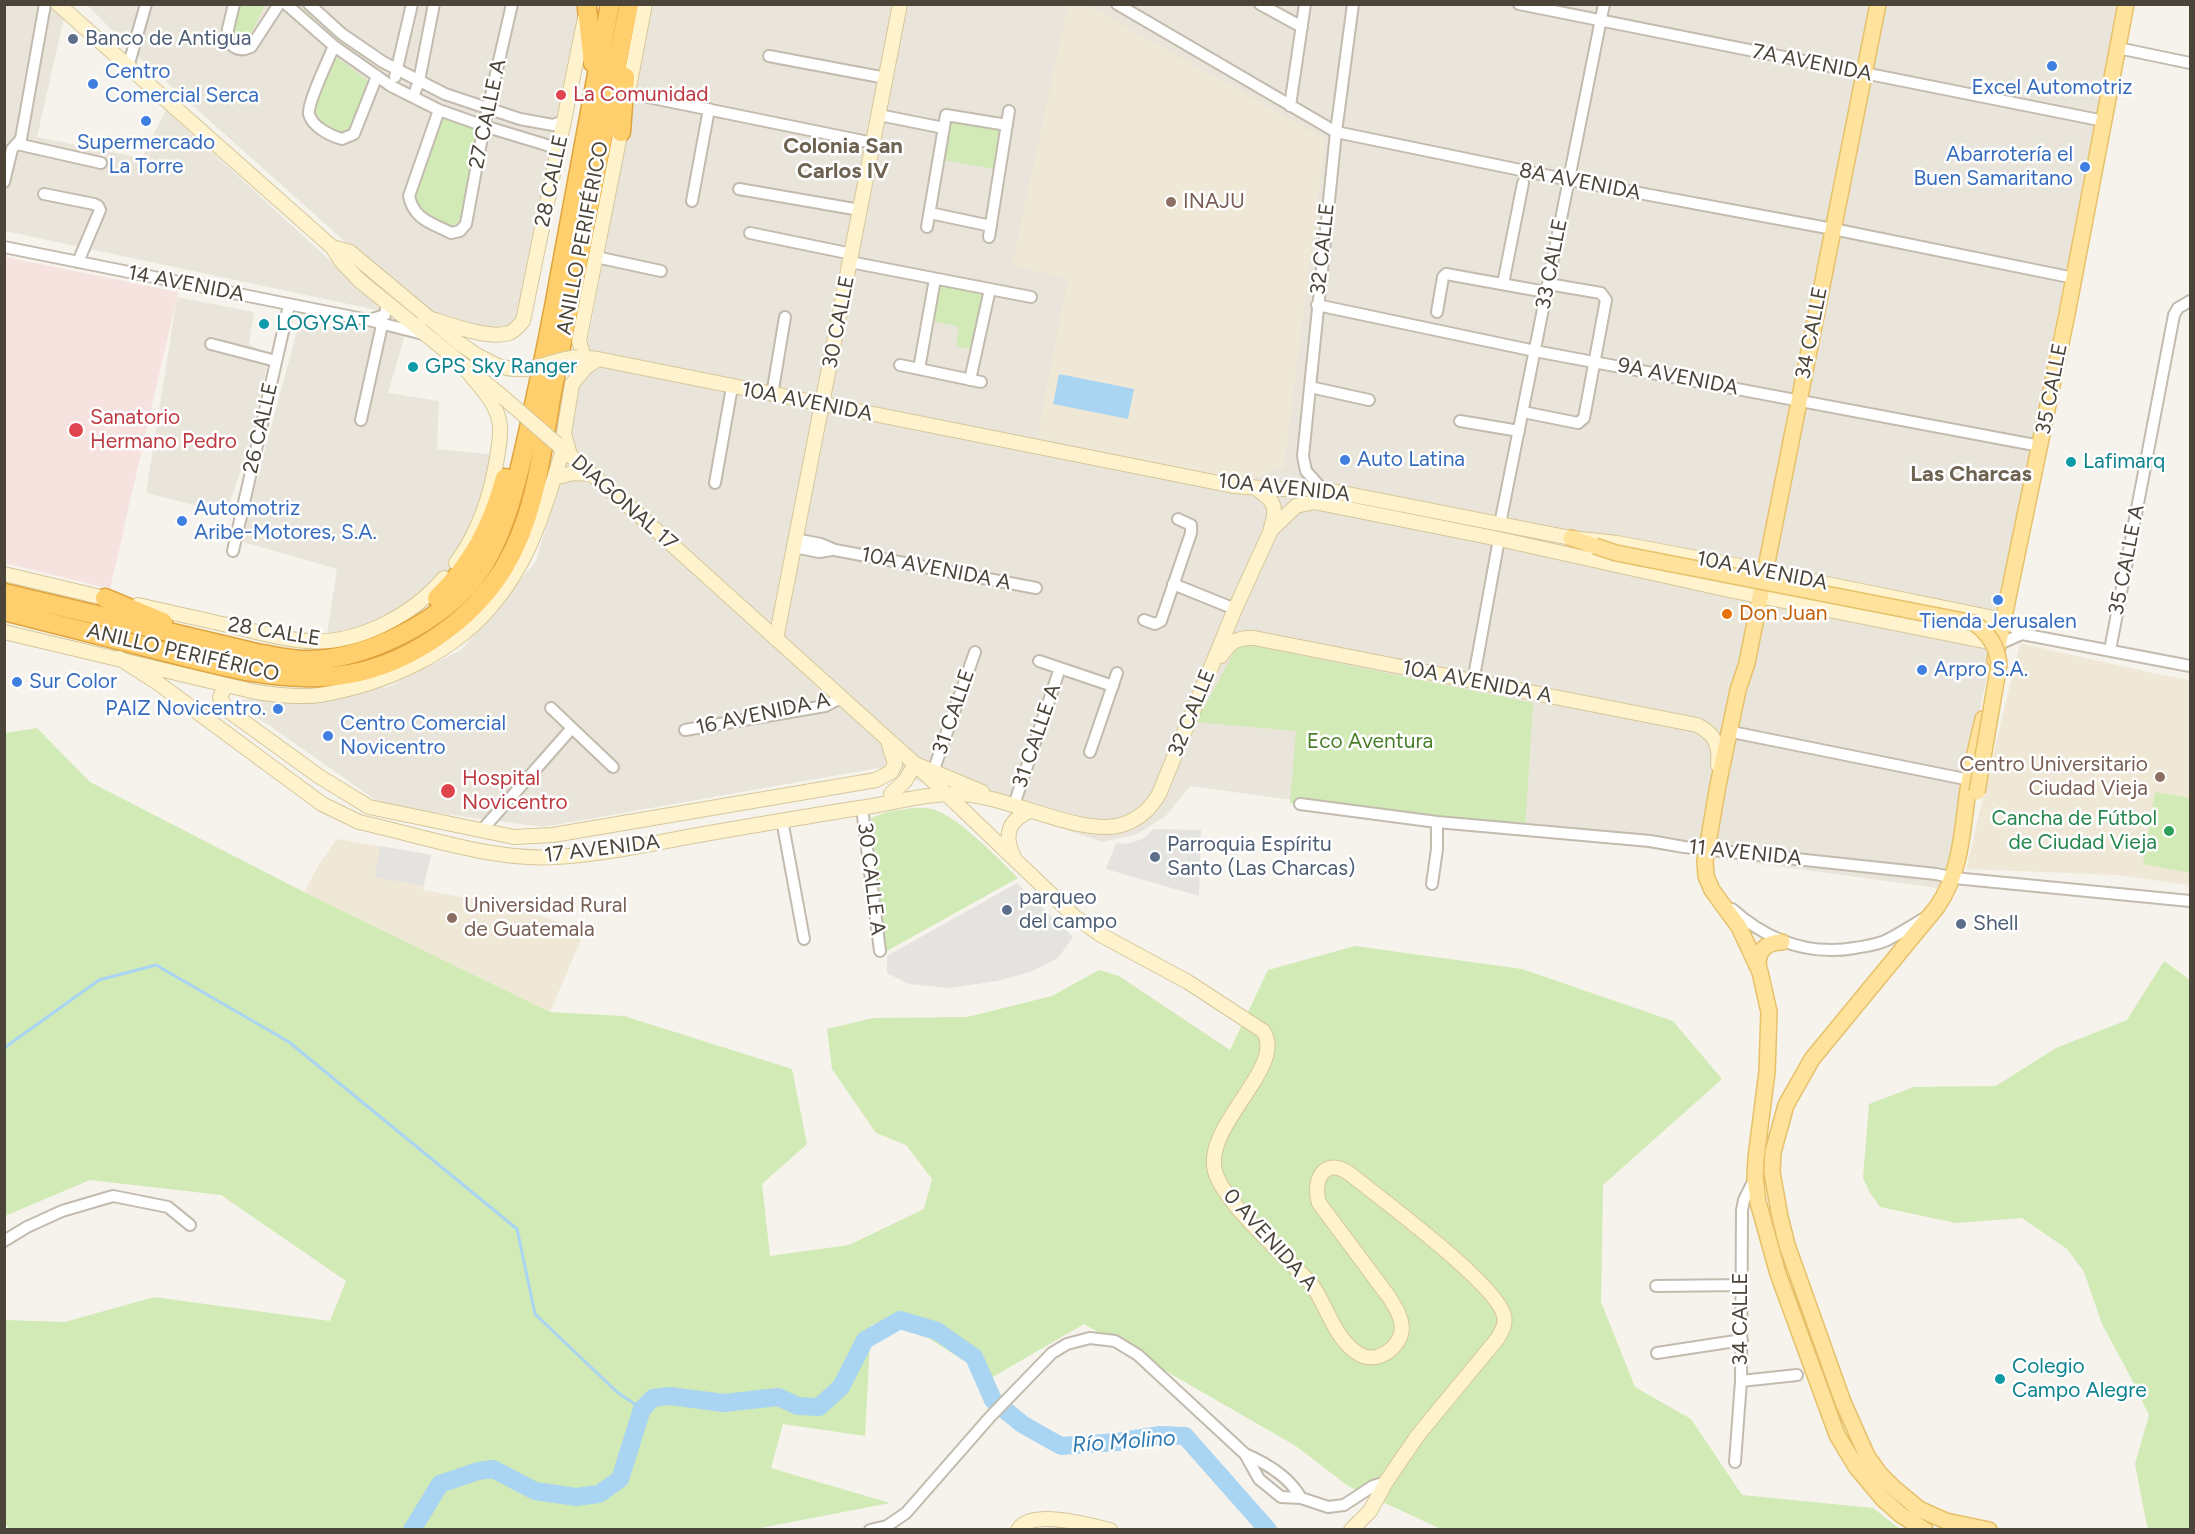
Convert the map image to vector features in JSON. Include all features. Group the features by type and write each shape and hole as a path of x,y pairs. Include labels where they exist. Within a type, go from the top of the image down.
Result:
{"highway":[{"name":"ANILLO PERIFÉRICO","path":"4,593 220,645 301,660 332,658 365,651 405,633 439,611 468,586 485,561 509,512 548,338 610,4"},
{"name":"ANILLO PERIFÉRICO","path":"4,611 206,662 258,673 294,677 337,676 374,668 411,651 452,627 487,591 506,565 528,515 541,460 630,4"},
{"path":"621,132 630,4"},
{"path":"587,6 595,83"},
{"path":"365,651 429,605 453,583 481,544 498,501 523,399 529,379 535,369"},
{"path":"105,598 220,645"},
{"path":"4,620 29,623 48,622"}],"main road":[{"name":"34 CALLE","path":"1711,823 1725,787 1737,733 1764,571 1878,4"},
{"name":"35 CALLE","path":"1974,786 1999,644 2074,278 2126,4"},
{"path":"1571,538 1627,555 1974,623 1983,629 1998,652 1999,664 1953,878 1944,897 1812,1059 1797,1083 1779,1128 1773,1152 1772,1172 1787,1245 1843,1402 1867,1456 1887,1481 1919,1509 1947,1521 1989,1530"},
{"name":"34 CALLE","path":"1712,890 1706,876 1707,848 1738,690 1747,663"},
{"path":"1712,890 1739,927 1760,972"},
{"path":"1782,942 1767,945 1758,957 1769,1012 1767,1072 1755,1178 1762,1221 1778,1274 1837,1435 1857,1468 1876,1491 1900,1515 1925,1530"}],"street":[{"path":"4,182 12,149 21,139 45,4"},
{"name":"DIAGONAL 17","path":"58,4 332,247 358,280 504,398 592,474 915,764 945,794"},
{"path":"128,67 146,4"},
{"path":"234,4 227,39 234,48 244,50 251,47 279,4"},
{"path":"286,4 334,46 391,86 439,110 550,146 557,157"},
{"path":"309,4 342,34 398,71 445,94 520,119 548,125 564,122"},
{"path":"317,31 326,4"},
{"path":"391,86 398,71 412,4"},
{"path":"413,97 419,81 434,4"},
{"name":"27 CALLE A","path":"439,110 409,196 411,207 417,215 451,233 460,231 466,224 484,126 512,4"},
{"path":"563,450 572,384 585,368 586,358 579,341 645,4"},
{"name":"30 CALLE","path":"776,639 900,4"},
{"name":"8A AVENIDA","path":"1117,4 1336,132 1569,180 1833,229 2074,278"},
{"path":"1260,4 1302,27"},
{"path":"1290,106 1305,4"},
{"name":"32 CALLE","path":"1322,489 1310,477 1304,463 1317,305 1353,4"},
{"name":"7A AVENIDA","path":"1519,4 2104,121"},
{"name":"33 CALLE","path":"1500,524 1604,4"},
{"name":"28 CALLE","path":"425,317 489,335 506,334 516,330 523,321 587,6"},
{"path":"334,46 309,109 312,121 336,137 347,138 354,134 377,76"},
{"path":"2118,48 2190,63"},
{"path":"769,56 886,78"},
{"path":"628,93 873,143"},
{"path":"692,201 709,109"},
{"path":"989,237 1010,111"},
{"path":"879,115 944,128"},
{"path":"927,227 946,115 1007,125"},
{"path":"17,144 101,163"},
{"path":"1503,284 1524,183"},
{"path":"739,189 860,210"},
{"path":"44,194 94,204 100,210 78,262"},
{"path":"930,213 991,226"},
{"path":"750,232 935,279 1031,297"},
{"name":"DIAGONAL 17","path":"332,247 350,252 425,317 478,356 498,366 517,370 535,369 564,359 586,358"},
{"name":"14 AVENIDA","path":"4,248 368,320 423,334"},
{"path":"596,257 661,271"},
{"path":"1437,312 1443,277 1446,274 1503,284 1604,296 1606,300 1582,421 1578,423 1523,412"},
{"path":"918,369 935,279"},
{"path":"969,380 990,289"},
{"name":"35 CALLE A","path":"2110,650 2174,315 2178,308 2190,301"},
{"path":"368,320 385,315 387,304"},
{"name":"26 CALLE","path":"233,551 289,305"},
{"name":"9A AVENIDA","path":"1317,305 1535,351 1593,360 2040,446"},
{"path":"772,395 784,317"},
{"path":"361,420 382,325"},
{"path":"211,344 276,361"},
{"name":"10A AVENIDA","path":"586,358 1234,486 1322,489 1571,538 1617,543 1734,565 2004,620 2022,634 2190,666"},
{"path":"900,365 981,382"},
{"name":"28 CALLE","path":"105,598 308,641 341,639 359,634 404,613 439,585 452,569 468,543 489,498 500,434 499,421 494,406 464,367"},
{"path":"715,483 732,387"},
{"path":"1310,387 1369,400"},
{"path":"1460,421 1519,431"},
{"name":"ANILLO PERIFÉRICO","path":"4,632 119,658 225,686 285,696 318,695 368,683 421,661 457,638 497,600 516,570 537,528 563,450"},
{"path":"554,478 573,473 592,474"},
{"path":"1256,488 1271,500 1274,506 1275,514 1271,530"},
{"name":"10A AVENIDA","path":"1296,506 1314,502 1499,539 1729,590 1999,644"},
{"name":"32 CALLE","path":"1132,820 1148,809 1159,794 1235,609 1271,530 1296,506"},
{"path":"1144,620 1155,624 1161,621 1192,529 1188,522 1178,519"},
{"path":"1453,530 1495,529 1500,524"},
{"path":"1473,682 1499,539"},
{"name":"10A AVENIDA A","path":"795,543 819,552 836,550 1036,588"},
{"path":"1729,590 1741,585 1744,579 1743,573 1734,565"},
{"path":"4,573 105,598"},
{"path":"1173,584 1235,609"},
{"path":"1999,644 2022,634"},
{"name":"10A AVENIDA A","path":"1207,677 1231,643 1245,638 1697,725 1713,736 1719,746 1718,785"},
{"name":"31 CALLE","path":"933,772 975,652"},
{"name":"17 AVENIDA","path":"119,658 158,683 322,804 359,822 520,857 554,857 636,846 945,794 1010,803 1030,811 1092,825 1121,825 1132,820"},
{"path":"1039,661 1113,686"},
{"name":"31 CALLE A","path":"1010,803 1060,668"},
{"path":"1089,752 1117,673"},
{"name":"17 AVENIDA","path":"225,686 220,694 220,700 226,709 320,777 369,807 514,837 553,836 876,780"},
{"name":"16 AVENIDA A","path":"685,730 825,706 840,698"},
{"path":"551,708 613,768"},
{"path":"227,735 237,718"},
{"path":"482,830 572,728"},
{"path":"1737,733 1974,786"},
{"path":"876,780 891,772 895,764 888,741"},
{"path":"878,805 888,799 905,781 915,764"},
{"name":"DIAGONAL 17","path":"915,764 1010,803"},
{"path":"876,780 887,783 891,794"},
{"name":"0 AVENIDA A","path":"945,794 1088,927 1188,982 1259,1027 1266,1035 1269,1047 1264,1064 1222,1131 1214,1151 1214,1169 1226,1193 1312,1285 1348,1345 1360,1355 1367,1357 1382,1355 1400,1339 1402,1324 1397,1309 1319,1203 1317,1182 1325,1171 1332,1168 1345,1170 1428,1236 1490,1291 1501,1308 1505,1318 1498,1338 1418,1435 1386,1482 1370,1511 1351,1530"},
{"name":"11 AVENIDA","path":"1300,804 1437,822 1650,841 1936,874 1953,878 2190,901"},
{"name":"30 CALLE A","path":"862,808 880,951"},
{"path":"1014,856 1009,846 1008,831 1014,820 1030,811"},
{"path":"782,820 804,939"},
{"path":"632,821 636,846"},
{"path":"1432,884 1437,849 1437,822"},
{"path":"1712,890 1743,919 1763,932 1782,942 1803,948 1844,950 1869,946 1885,941 1929,916"},
{"name":"34 CALLE","path":"1735,1462 1741,1381 1742,1210 1744,1200 1755,1178"},
{"path":"4,1241 27,1227 62,1211 113,1196 168,1207 190,1225"},
{"path":"1656,1286 1742,1285"},
{"path":"870,1530 887,1526 906,1513 1008,1397 1052,1353 1067,1344 1090,1338 1115,1341 1138,1355 1245,1454 1259,1479 1281,1497 1300,1498 1328,1507 1344,1505 1372,1486 1386,1482"},
{"path":"1657,1353 1742,1340"},
{"path":"1741,1381 1797,1375"},
{"path":"1245,1454 1262,1461 1295,1487 1300,1498"},
{"path":"1018,1530 1027,1520 1040,1518 1110,1530"}],"shaded area":[{"path":"5,5 48,5 64,18 37,137 142,158 166,110 386,312 5,231"},
{"path":"87,5 582,5 518,319 505,332 427,315 143,61"},
{"name":"Las Charcas","path":"652,5 2118,5 1945,889 1190,786 1166,816 1137,834 1103,842 878,768 543,827 384,806 233,700 388,687 461,650 536,561 563,471"},
{"name":"INAJU","path":"1068,5 1087,5 1325,139 1284,467 1244,481 1037,437 1068,279 1012,265"},
{"name":"Sanatorio Hermano Pedro","path":"5,257 178,292 110,589 5,563"},
{"path":"177,297 254,312 249,344 269,356 249,446 226,513 146,493"},
{"path":"299,324 406,331 388,393 439,401 437,449 497,455 452,569 380,626 326,641 337,569 240,541"},
{"path":"2020,643 2190,680 2190,885 2117,875 1966,869"},
{"name":"Parroquia Espíritu Santo (Las Charcas)","path":"1154,829 1201,830 1199,896 1106,869 1116,843 1134,842 1144,838"},
{"name":"Universidad Rural de Guatemala","path":"337,839 431,855 423,890 508,906 585,930 550,1012 304,892 321,861"},
{"path":"380,846 431,855 423,886 375,877"},
{"name":"parqueo del campo","path":"1017,883 1073,937 1058,958 1030,972 997,981 949,988 909,984 887,973 887,956"}],"green space":[{"path":"237,5 265,5 246,44 230,33"},
{"path":"336,57 370,82 345,139 309,119"},
{"path":"442,118 478,131 461,221 452,226 420,210 414,198"},
{"path":"951,121 1002,130 995,169 944,160"},
{"path":"940,285 983,294 972,349 956,346 959,327 933,321"},
{"name":"Eco Aventura","path":"1239,643 1533,703 1525,830 1290,803 1296,731 1196,722"},
{"path":"37,728 90,782 304,892 550,1012 624,1016 792,1069 807,1144 762,1184 770,1256 849,1245 924,1209 932,1179 906,1145 876,1133 832,1069 827,1029 873,1018 967,1017 1052,996 1099,970 1119,976 1230,1050 1268,970 1355,946 1522,969 1673,1021 1722,1079 1603,1185 1601,1302 1635,1387 1691,1419 1742,1495 1873,1508 1900,1529 1441,1529 1348,1486 1296,1446 1084,1324 991,1378 900,1320 871,1325 865,1436 783,1424 771,1468 890,1503 750,1530 10,1529 4,1523 5,1320 65,1322 154,1297 330,1321 346,1281 221,1195 90,1180 5,1216 5,733"},
{"name":"Cancha de Fútbol de Ciudad Vieja","path":"2155,792 2190,798 2190,873 2143,864"},
{"path":"912,808 933,809 950,817 981,842 1018,878 885,952 871,818 887,812"},
{"path":"2164,961 2190,980 2190,1530 2150,1529 2147,1526 2135,1464 2149,1415 2102,1324 2084,1272 2067,1249 2022,1218 1956,1223 1880,1207 1863,1178 1869,1104 1914,1087 1996,1086 2056,1048 2127,1020"}],"water":[{"path":"1059,374 1134,389 1128,419 1053,404"}],"waterway":[{"path":"4,1048 99,980 156,965 289,1042 517,1229 535,1314 617,1392 642,1409"},
{"name":"Río Molino","path":"412,1530 440,1484 478,1471 493,1469 535,1491 576,1497 599,1494 620,1479 642,1409 653,1398 670,1396 724,1403 778,1397 798,1406 819,1407 841,1387 865,1340 900,1320 937,1331 974,1357 993,1400 1022,1424 1061,1446 1117,1442 1160,1435 1185,1436 1268,1530"}],"place":[{"name":"Banco de Antigua","path":"73,39"},
{"name":"Excel Automotriz","path":"2052,66"},
{"name":"Centro Comercial Serca","path":"93,84"},
{"name":"La Comunidad","path":"561,95"},
{"name":"Supermercado La Torre","path":"146,121"},
{"name":"Abarrotería el Buen Samaritano","path":"2085,167"},
{"name":"INAJU","path":"1171,202"},
{"name":"LOGYSAT","path":"264,324"},
{"name":"GPS Sky Ranger","path":"413,367"},
{"name":"Sanatorio Hermano Pedro","path":"76,430"},
{"name":"Auto Latina","path":"1345,460"},
{"name":"Lafimarq","path":"2071,462"},
{"name":"Automotriz Aribe-Motores, S.A.","path":"182,521"},
{"name":"Tienda Jerusalen","path":"1998,600"},
{"name":"Don Juan","path":"1727,614"},
{"name":"Arpro S.A.","path":"1922,670"},
{"name":"Sur Color","path":"17,682"},
{"name":"PAIZ Novicentro.","path":"278,709"},
{"name":"Centro Comercial Novicentro","path":"328,736"},
{"name":"Centro Universitario Ciudad Vieja","path":"2160,777"},
{"name":"Hospital Novicentro","path":"448,791"},
{"name":"Cancha de Fútbol de Ciudad Vieja","path":"2169,831"},
{"name":"Parroquia Espíritu Santo (Las Charcas)","path":"1155,857"},
{"name":"parqueo del campo","path":"1007,910"},
{"name":"Universidad Rural de Guatemala","path":"452,918"},
{"name":"Shell","path":"1961,924"},
{"name":"Colegio Campo Alegre","path":"2000,1379"}],"district":[{"name":"Colonia San Carlos IV","path":"843,160"},
{"name":"Las Charcas","path":"1971,475"}]}
